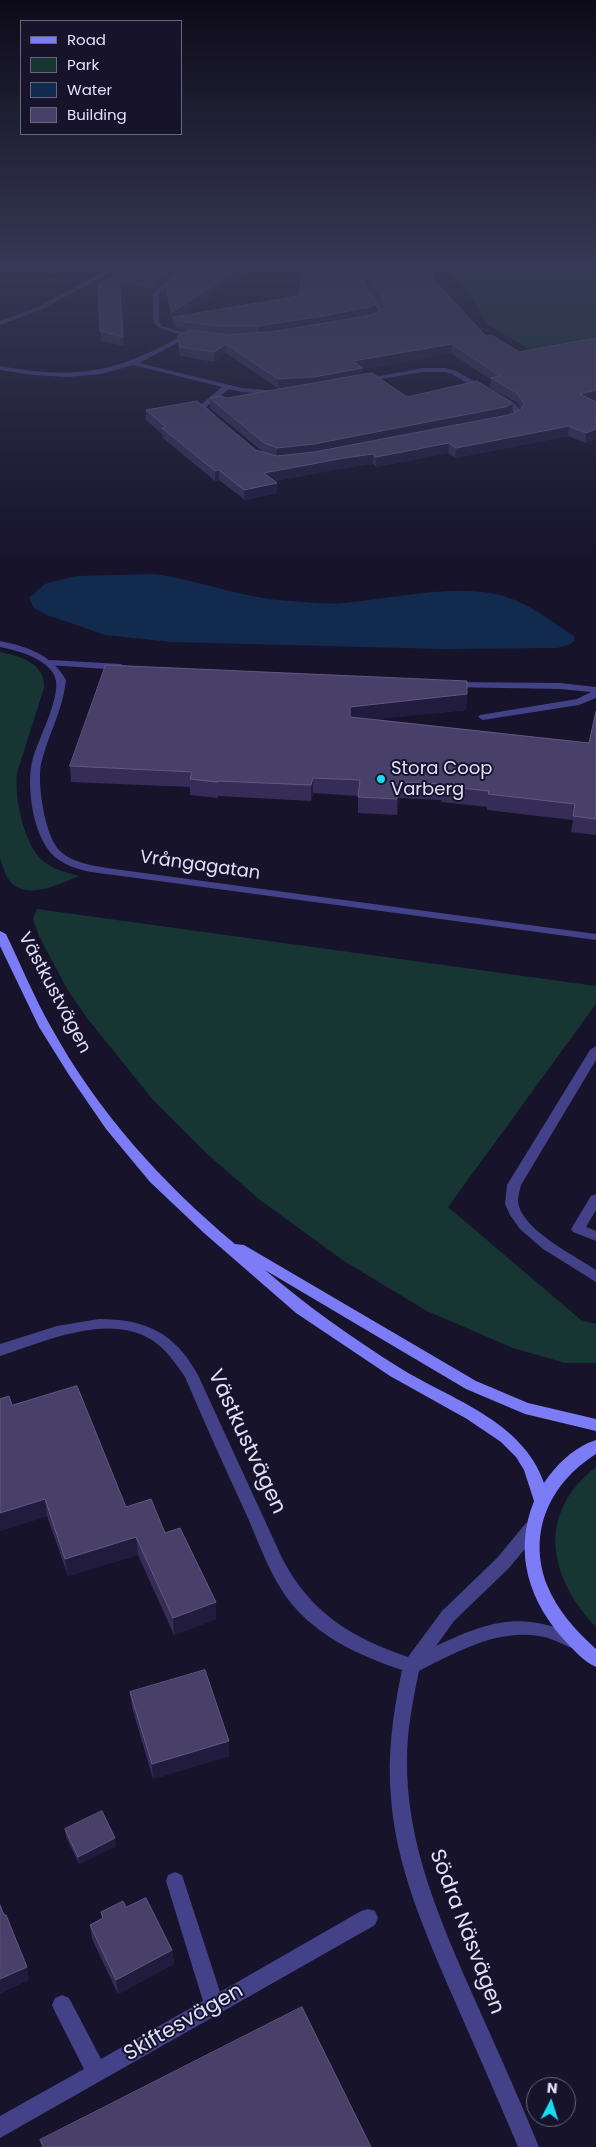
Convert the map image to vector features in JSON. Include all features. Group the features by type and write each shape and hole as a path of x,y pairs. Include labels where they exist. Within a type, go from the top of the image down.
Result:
{"street":[{"path":"0,368 32,374 65,375 93,372 127,364"},
{"path":"137,364 227,387 257,392 286,393"},
{"path":"356,381 436,368 454,372 512,406 518,412 516,417 498,423"},
{"path":"220,424 202,407 227,387"},
{"path":"0,644 32,652 51,663 132,668"},
{"name":"Vrångagatan","path":"51,663 61,680 61,687 38,759 34,791 47,837 54,852 68,861 83,867 117,873 596,937"},
{"path":"443,685 560,686 596,692"},
{"path":"483,717 579,702 588,699 596,692"},
{"name":"Västkustvägen","path":"0,934 45,1027 73,1072 110,1126 155,1179 209,1230 301,1309 395,1372 472,1415 506,1438 521,1453 531,1468 541,1498"},
{"path":"594,1056 514,1185 511,1204 521,1222 544,1242 596,1277"},
{"path":"596,1199 578,1229 596,1236"},
{"name":"Västkustvägen","path":"209,1230 471,1385 525,1408 596,1425"},
{"name":"Västkustvägen","path":"0,1350 82,1325 106,1324 131,1327 154,1335 174,1351 191,1375 276,1563 291,1590 314,1615 342,1637 373,1653 411,1666"},
{"path":"596,1446 563,1468 551,1482 541,1498 532,1528 531,1548 539,1587 549,1607 578,1644 596,1659"},
{"path":"411,1666 448,1616 503,1563 532,1528"},
{"path":"411,1666 454,1645 502,1629 542,1630 578,1644"},
{"name":"Södra Näsvägen","path":"411,1666 402,1714 398,1760 400,1800 410,1855 438,1939 529,2147"},
{"path":"176,1881 214,2006"},
{"name":"Skiftesvägen","path":"0,2128 368,1918"},
{"path":"62,2005 97,2072"}],"green space":[{"path":"0,652 30,662 41,672 44,679 44,688 17,773 16,783 19,807 30,844 36,854 47,864 56,869 79,876 39,890 22,889 15,886 7,877 0,858"},
{"path":"37,909 596,986 596,1004 448,1207 581,1320 596,1324 596,1363 565,1363 513,1348 427,1311 344,1261 260,1200 206,1153 154,1101 87,1018 67,989 39,936 33,919"},
{"path":"596,1467 596,1627 567,1587 559,1566 556,1546 557,1525 564,1505 577,1485"}],"water":[{"path":"154,574 188,580 256,597 324,604 449,591 490,593 509,598 533,609 574,636 574,641 569,645 557,648 442,649 172,642 105,635 47,615 34,608 29,598 45,584 76,576"}],"building":[{"path":"256,364 358,364 363,368 314,377 278,379"},
{"path":"482,364 596,364 596,390 580,394 596,402 596,429 586,433 569,426 456,448 449,443 376,457 373,454 344,458 264,473 277,483 244,490 219,470 215,471 162,428 166,427 146,410 197,401 256,450 277,456 314,452 508,415 522,409 524,403 517,393 491,378 500,376"},
{"path":"372,373 407,397 477,381 513,403 505,407 314,444 277,448 264,443 210,398 220,396 227,398"},
{"path":"106,665 467,681 467,694 350,707 350,717 589,743 596,711 596,819 573,816 575,804 488,794 489,791 442,786 442,784 399,782 397,799 358,797 360,780 313,778 311,785 217,782 190,779 192,772 70,766"},
{"path":"77,1386 126,1507 151,1499 165,1533 180,1528 216,1602 173,1618 136,1537 65,1559 45,1499 0,1513 0,1399 9,1396 12,1405"},
{"path":"205,1670 229,1741 152,1764 130,1692"},
{"path":"102,1811 115,1838 78,1857 65,1829"},
{"path":"146,1898 172,1950 116,1980 90,1925 103,1918 101,1912 123,1901 126,1907"},
{"path":"0,1905 4,1915 6,1915 27,1967 0,1979"},
{"path":"302,2007 371,2147 43,2147 40,2140"}],"place":[{"name":"Stora Coop Varberg","path":"381,779"}]}
